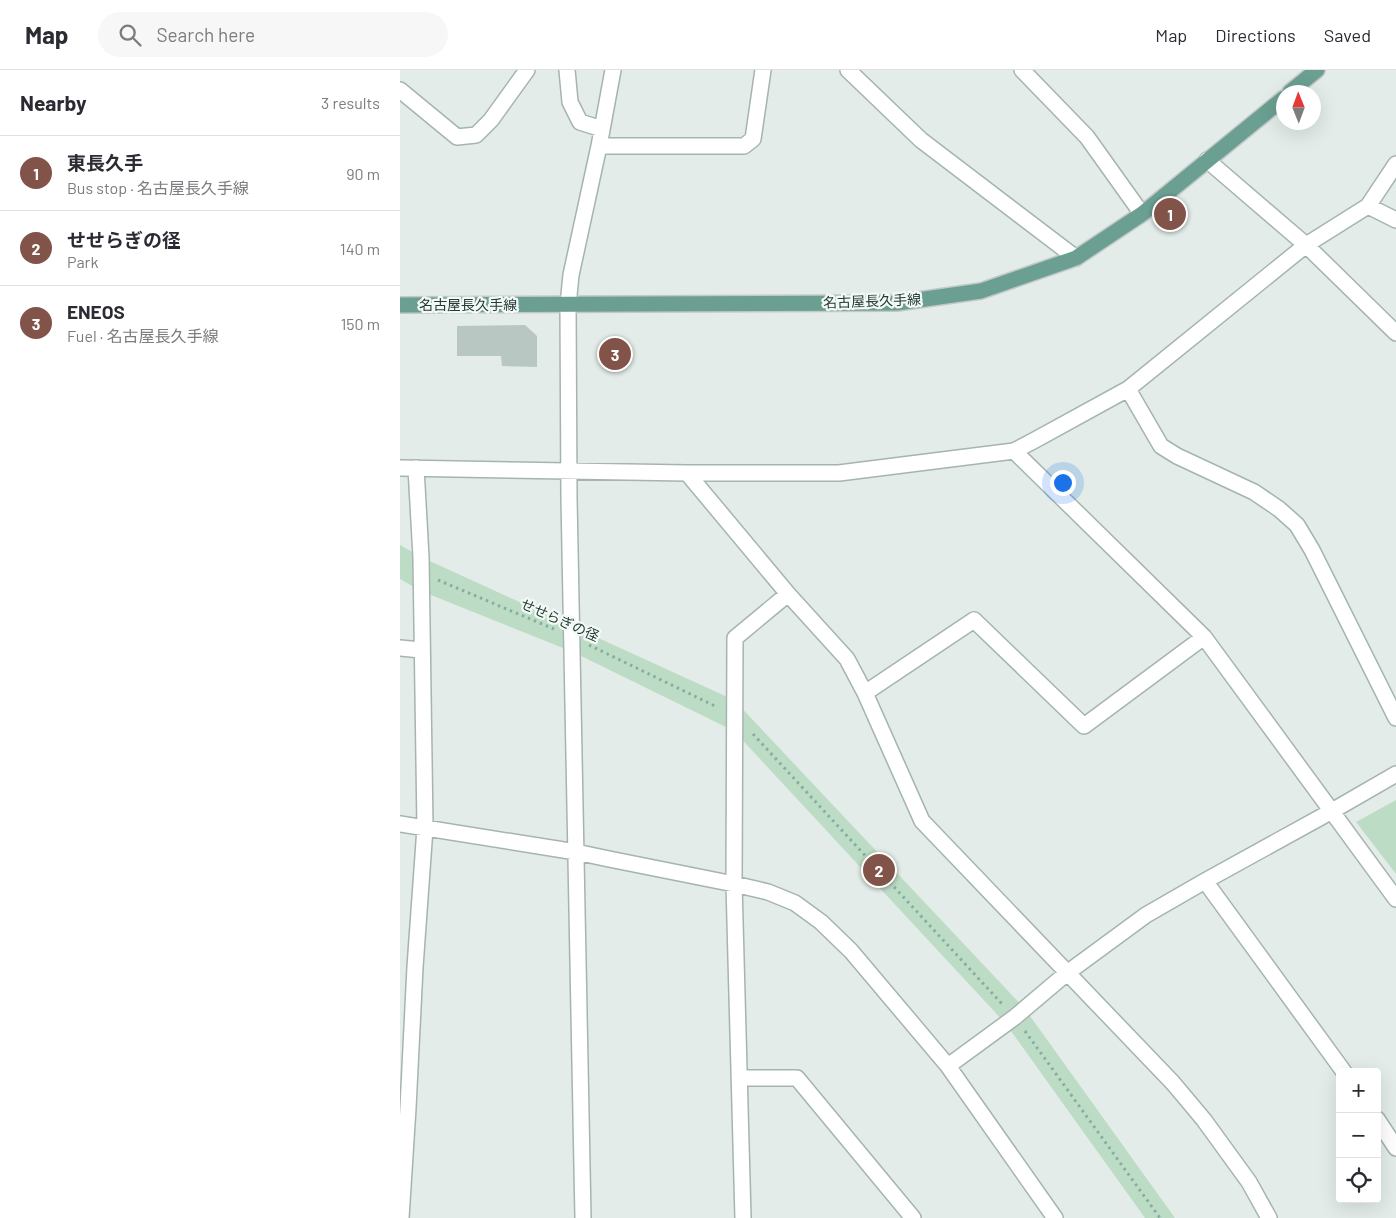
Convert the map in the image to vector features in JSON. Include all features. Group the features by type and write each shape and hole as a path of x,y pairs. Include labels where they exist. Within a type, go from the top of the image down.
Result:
{"main road":[{"path":"1299,85 1317,70"},
{"name":"名古屋長久手線","path":"400,305 897,302 981,292 1076,258 1142,214 1276,104"}],"street":[{"path":"400,90 457,137 476,135 491,120 527,70"},
{"path":"566,70 570,102 580,122 602,129"},
{"path":"583,1218 569,470 568,305 571,275 599,146 613,70"},
{"path":"599,146 744,146 753,139 763,70"},
{"path":"848,70 921,140 1076,258"},
{"path":"1022,70 1087,137 1142,214"},
{"path":"1207,160 1306,245 1396,333"},
{"path":"400,468 687,473 839,473 1014,450 1128,389 1306,245 1368,206 1396,164"},
{"path":"1368,206 1396,220"},
{"path":"1128,389 1162,446 1177,456 1254,492 1279,509 1296,526 1312,550 1396,718"},
{"path":"1014,450 1204,637 1396,899"},
{"path":"401,1218 407,965 425,828 421,574 416,468"},
{"path":"687,473 788,594 847,659 865,693 922,821 1173,1083 1204,1120 1249,1182 1269,1218"},
{"path":"743,1218 734,884 735,638 788,594"},
{"path":"865,693 974,620 1084,726 1204,637"},
{"path":"400,648 421,650"},
{"path":"948,1066 1015,1017 1067,973 1146,915 1396,774"},
{"path":"400,824 576,852 734,884 768,892 795,903 821,922 851,951 948,1066 1049,1216"},
{"path":"1205,881 1341,1068"},
{"path":"740,1078 798,1078 913,1218"},
{"path":"1381,1125 1396,1148"}],"path":[{"name":"せせらぎの径","path":"421,574 572,637 734,715 1015,1017 1160,1218"}],"green space":[{"path":"400,545 421,557 734,700 1025,1009 1175,1218 1145,1218 1006,1024 734,731 573,652 421,591 400,579"},
{"path":"1396,800 1396,874 1356,822"}],"building":[{"path":"525,325 537,336 537,367 502,366 501,356 457,356 457,326"}],"place":[{"name":"東長久手","path":"1170,214"},
{"name":"ENEOS","path":"615,354"},
{"name":"せせらぎの径","path":"879,870"}]}
